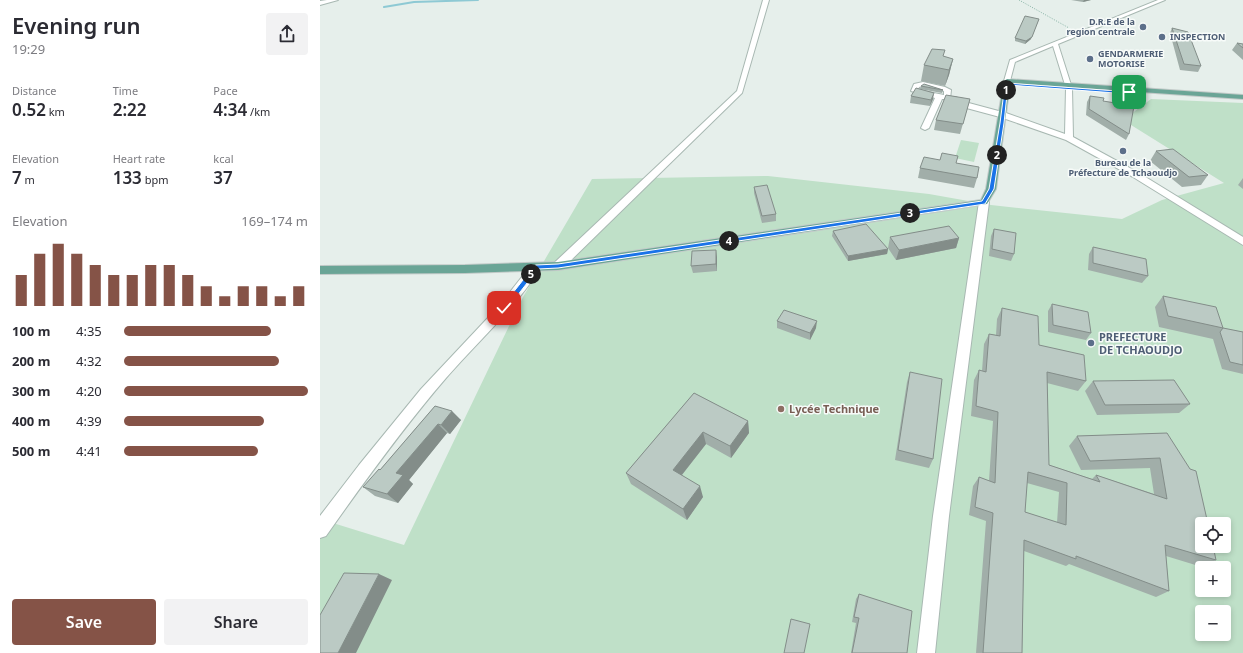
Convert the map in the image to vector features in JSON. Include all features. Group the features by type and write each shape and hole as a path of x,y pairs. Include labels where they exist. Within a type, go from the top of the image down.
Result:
{"main road":[{"path":"320,270 465,269 558,266 984,202 991,189 1007,82 1243,100"},
{"path":"1069,87 1243,97"}],"street":[{"path":"320,3 335,0"},
{"path":"558,266 740,92 766,0"},
{"path":"1007,82 1012,61 1162,0"},
{"path":"1055,44 1069,87 1069,138"},
{"path":"925,128 943,97 962,104 1003,115 1069,138 1136,175 1243,242"},
{"path":"926,653 941,516 984,202"},
{"path":"320,530 362,471 443,374 504,308 536,267"}],"path":[{"path":"1019,0 1079,34"}],"green space":[{"path":"1151,99 1243,103 1243,653 320,653 320,519 404,545 523,297 592,179 768,176 929,194 991,205 1122,219 1162,200 1224,183 1123,120"},
{"path":"961,140 979,143 974,162 955,158"}],"building":[{"path":"1025,16 1039,19 1032,37 1026,41 1015,38"},
{"path":"1172,28 1188,32 1201,66 1184,64"},
{"path":"1237,43 1243,44 1243,48"},
{"path":"932,49 945,50 943,56 953,59 949,70 924,65"},
{"path":"924,84 943,90 921,86"},
{"path":"916,88 934,93 931,100 911,96"},
{"path":"946,95 970,99 963,124 936,120"},
{"path":"1090,96 1104,98 1103,101 1134,106 1129,134 1089,109"},
{"path":"1173,149 1208,175 1189,177 1156,151"},
{"path":"942,153 958,156 956,163 979,167 977,178 920,168 924,157 940,160"},
{"path":"767,185 776,214 762,216 754,187"},
{"path":"866,224 888,249 848,256 833,231"},
{"path":"949,226 959,238 899,250 890,237"},
{"path":"994,229 1016,233 1014,254 992,249"},
{"path":"1093,247 1146,259 1148,276 1093,263"},
{"path":"716,250 716,264 691,266 692,251"},
{"path":"1163,296 1216,307 1223,328 1168,316"},
{"path":"1052,304 1088,312 1091,333 1053,325"},
{"path":"1002,308 1038,316 1039,345 1084,355 1086,381 1047,372 1049,465 1100,482 1096,475 1167,499 1160,458 1090,461 1077,436 1167,433 1190,469 1196,471 1206,517 1195,517 1195,553 1214,553 1216,560 1165,545 1169,591 1076,556 1076,559 1024,540 1022,653 983,653 993,513 975,507 979,477 995,483 998,412 976,406 979,370 986,372 989,334 1000,336","holes":["1028,472 1067,483 1066,525 1025,512"]},
{"path":"784,310 817,321 810,333 777,321"},
{"path":"1223,328 1243,332 1243,365 1230,362 1220,332"},
{"path":"910,372 942,379 933,459 898,450"},
{"path":"1174,380 1190,404 1105,405 1093,381"},
{"path":"694,393 748,421 730,446 703,432 673,470 700,486 683,509 626,473"},
{"path":"435,406 452,411 441,425 438,424 396,473 403,475 387,494 363,487 379,469 380,470"},
{"path":"344,573 379,574 338,653 320,653 320,615"},
{"path":"859,594 912,611 907,653 852,653 859,618 854,617"},
{"path":"791,619 810,624 804,653 784,653"}],"waterway":[{"path":"384,7 414,2 478,0"}],"place":[{"name":"D.R.E de la region centrale","path":"1143,27"},
{"name":"INSPECTION","path":"1162,37"},
{"name":"GENDARMERIE MOTORISE","path":"1090,59"},
{"name":"Bureau de la Préfecture de Tchaoudjo","path":"1123,151"},
{"name":"PREFECTURE DE TCHAOUDJO","path":"1091,343"},
{"name":"Lycée Technique","path":"781,409"}],"route":[{"path":"504,308 529,278 536,267 558,266 984,202 991,189 1002,123 1006,84 1129,92"}]}
